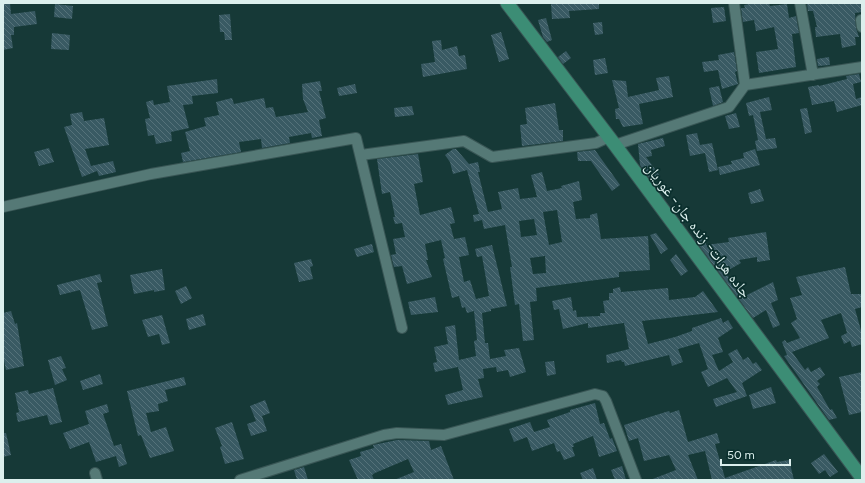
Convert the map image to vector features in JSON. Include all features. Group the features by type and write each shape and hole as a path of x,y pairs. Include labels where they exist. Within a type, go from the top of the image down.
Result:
{"main road":[{"name":"جاده هرات- زنده جان- غوریان","path":"507,3 612,141 862,478"}],"street":[{"path":"361,155 464,141 492,157 612,141 729,107 745,85 734,3"},
{"path":"800,3 813,75"},
{"path":"745,85 862,67"},
{"path":"3,207 152,174 356,138 402,328"},
{"path":"240,480 384,434 397,433 444,435 596,394 603,396 606,402 636,480"}],"building":[{"path":"3,3 10,3 11,14 35,11 37,24 14,27 14,35 11,35 13,48 3,50"},
{"path":"599,3 599,9 569,11 570,18 552,19 551,4"},
{"path":"769,3 770,6 787,4 789,18 796,16 799,33 792,34 796,67 759,73 756,52 778,49 774,27 756,31 754,20 743,22 741,8 745,8 744,5"},
{"path":"807,3 862,3 862,12 855,13 856,28 859,37 855,37 856,45 842,48 840,34 816,37 815,27 817,27 813,11 808,11"},
{"path":"55,4 73,6 72,19 54,17"},
{"path":"724,7 726,21 713,23 711,8"},
{"path":"230,14 232,40 225,40 224,32 220,32 219,15"},
{"path":"546,18 552,40 547,42 543,37 538,20"},
{"path":"602,22 603,34 595,35 593,23"},
{"path":"501,32 509,59 499,62 491,35"},
{"path":"52,33 70,35 69,50 51,49"},
{"path":"441,40 442,50 457,46 459,56 465,55 467,69 423,77 421,64 435,62 432,41"},
{"path":"566,51 571,58 563,64 558,57"},
{"path":"734,52 737,71 735,72 738,84 722,89 718,70 704,72 702,62 719,60 718,55"},
{"path":"829,57 830,65 818,66 817,59"},
{"path":"605,58 608,73 595,75 593,60"},
{"path":"859,74 861,82 853,84 856,99 862,97 862,105 837,112 834,101 812,105 808,87 819,86 847,79 846,76"},
{"path":"669,76 673,97 639,104 643,124 623,127 619,119 616,119 615,109 619,108 612,80 626,81 628,97 659,90 656,78"},
{"path":"217,79 218,93 192,96 193,104 183,105 189,128 171,132 172,141 156,144 154,135 148,136 145,119 150,118 146,102 153,100 154,105 170,102 167,86"},
{"path":"320,81 322,91 319,91 326,118 319,120 322,136 312,138 311,133 289,137 290,143 262,148 261,139 239,142 241,152 183,162 181,153 190,151 185,132 206,126 204,118 219,115 216,102 232,98 234,104 264,98 266,108 273,107 276,117 308,112 303,99 302,84"},
{"path":"355,84 357,93 339,96 337,88"},
{"path":"719,86 723,102 713,106 709,88"},
{"path":"769,97 772,110 760,112 766,139 775,138 777,148 757,151 755,141 758,140 753,115 749,116 746,103"},
{"path":"555,103 559,130 563,130 563,141 522,146 520,125 527,124 525,108"},
{"path":"412,106 414,115 395,117 394,108"},
{"path":"807,108 812,132 805,134 800,109"},
{"path":"82,112 84,121 104,118 109,145 85,149 91,166 113,161 116,172 99,176 97,171 82,177 64,127 72,125 70,114"},
{"path":"736,113 740,127 729,129 725,116"},
{"path":"697,133 700,145 712,143 718,170 709,172 705,153 690,156 686,135"},
{"path":"663,138 665,146 651,150 652,156 646,157 660,176 652,182 640,165 638,144"},
{"path":"49,148 54,162 39,166 34,152"},
{"path":"453,149 456,149 469,164 478,162 480,172 478,172 488,212 502,209 498,192 518,188 520,199 537,197 531,175 542,172 547,191 562,188 561,186 579,181 582,200 573,202 576,219 590,218 590,215 597,213 601,239 648,236 650,270 619,272 619,277 536,288 537,301 530,302 534,340 523,341 519,304 515,305 510,267 512,267 505,225 484,229 482,220 474,222 473,215 479,214 467,170 453,174 450,162 445,155","holes":["557,210 562,242 549,245 543,212","534,219 537,235 521,237 519,221","545,256 546,273 533,274 530,258"]},
{"path":"755,149 760,165 720,175 718,167 732,164 731,161 744,158 743,153"},
{"path":"595,150 620,185 612,191 591,161 578,161 577,152"},
{"path":"418,154 423,182 414,184 420,215 451,207 455,223 450,224 454,239 465,237 469,255 459,257 464,282 470,280 476,299 489,296 482,256 477,257 475,249 492,245 507,306 491,309 491,311 482,313 485,343 488,343 490,359 506,356 504,350 519,348 526,372 510,377 508,370 497,372 496,367 483,369 484,378 478,379 483,397 448,405 445,395 463,390 458,367 435,372 433,363 437,362 434,347 448,344 445,327 455,325 459,360 476,356 474,341 477,340 474,311 467,313 465,307 462,308 459,296 452,298 443,259 445,258 441,240 425,244 428,260 426,260 432,277 407,284 402,266 394,267 391,255 396,254 393,239 405,237 402,223 395,224 390,192 382,194 377,159"},
{"path":"760,189 764,201 751,204 748,193"},
{"path":"766,232 770,260 757,262 757,257 739,260 741,263 725,272 743,297 773,282 778,300 771,303 780,325 773,328 766,310 753,318 695,240 706,239 706,245 729,242 728,238"},
{"path":"656,233 668,249 661,254 650,235"},
{"path":"372,244 374,252 357,257 354,249"},
{"path":"676,254 688,271 681,276 670,260"},
{"path":"311,259 313,266 310,267 313,279 299,282 294,263"},
{"path":"845,267 851,294 862,294 862,307 855,309 862,334 862,344 852,347 850,341 844,344 841,336 847,333 841,313 821,320 829,338 792,352 805,370 808,367 811,372 820,367 825,375 817,381 820,384 817,387 830,410 832,409 837,418 829,420 784,356 787,355 782,342 785,340 787,343 800,338 791,323 797,319 790,298 802,295 796,277"},
{"path":"162,269 165,290 154,292 154,290 134,294 130,275"},
{"path":"100,274 102,282 97,283 108,326 92,330 80,290 60,295 57,285"},
{"path":"186,286 192,298 181,304 175,291"},
{"path":"620,287 621,292 668,288 669,300 695,297 703,291 718,312 642,321 648,344 692,331 692,328 721,318 723,323 728,320 733,328 718,338 723,352 712,355 719,371 733,362 728,354 737,349 743,360 748,357 753,364 756,362 762,370 742,383 747,396 716,407 713,399 737,392 727,378 708,387 701,372 708,369 699,343 678,349 683,362 672,366 669,355 625,366 624,362 621,360 607,363 606,355 629,349 624,323 588,328 588,323 563,329 559,309 554,310 552,301 571,297 573,311 576,310 577,317 600,316 600,313 605,313 603,301 609,300 609,293 613,293 613,289"},
{"path":"435,297 438,312 411,315 408,302"},
{"path":"11,311 15,324 17,323 24,366 6,370 3,356 3,313"},
{"path":"203,314 206,325 189,330 186,319"},
{"path":"162,315 170,343 162,345 159,334 148,337 142,320"},
{"path":"61,356 66,368 62,369 67,380 55,385 48,360"},
{"path":"554,361 556,374 547,376 545,362"},
{"path":"862,372 862,412 849,415 839,377"},
{"path":"100,374 103,384 83,390 80,381"},
{"path":"184,377 186,385 165,390 168,401 158,404 159,411 146,413 151,432 166,427 174,451 150,458 141,435 138,436 127,391"},
{"path":"771,387 776,403 753,409 749,395"},
{"path":"53,388 62,422 50,425 47,415 18,422 16,413 19,412 15,393 28,390 29,394"},
{"path":"265,400 270,413 262,416 267,431 251,436 247,424 256,421 250,406"},
{"path":"595,403 600,424 604,423 610,439 612,438 617,451 599,457 593,436 573,444 574,447 572,447 575,456 564,460 560,451 557,452 554,443 532,451 527,437 514,442 509,429 530,422 534,432 550,427 547,420 570,412 570,410"},
{"path":"107,404 109,412 103,414 114,446 121,444 127,464 119,467 116,456 96,462 89,442 70,449 63,433 89,424 85,411"},
{"path":"679,410 688,442 717,433 720,443 715,444 725,478 776,460 777,462 789,460 794,480 712,480 705,451 688,455 698,480 650,480 676,470 669,455 644,461 638,438 629,441 624,425 669,411 670,413"},
{"path":"232,422 244,459 225,464 220,447 222,446 215,428"},
{"path":"3,433 6,433 11,455 3,457"},
{"path":"397,440 429,441 431,450 441,446 454,480 394,480 414,472 408,459 375,473 372,475 374,480 358,480 349,460 361,456 360,452 374,448 373,445"},
{"path":"824,454 838,472 830,477 825,470 819,474 811,463"},
{"path":"622,466 626,480 615,480 611,470"},
{"path":"304,467 308,480 297,480 294,470"},
{"path":"593,468 597,480 583,480 580,473"}]}
